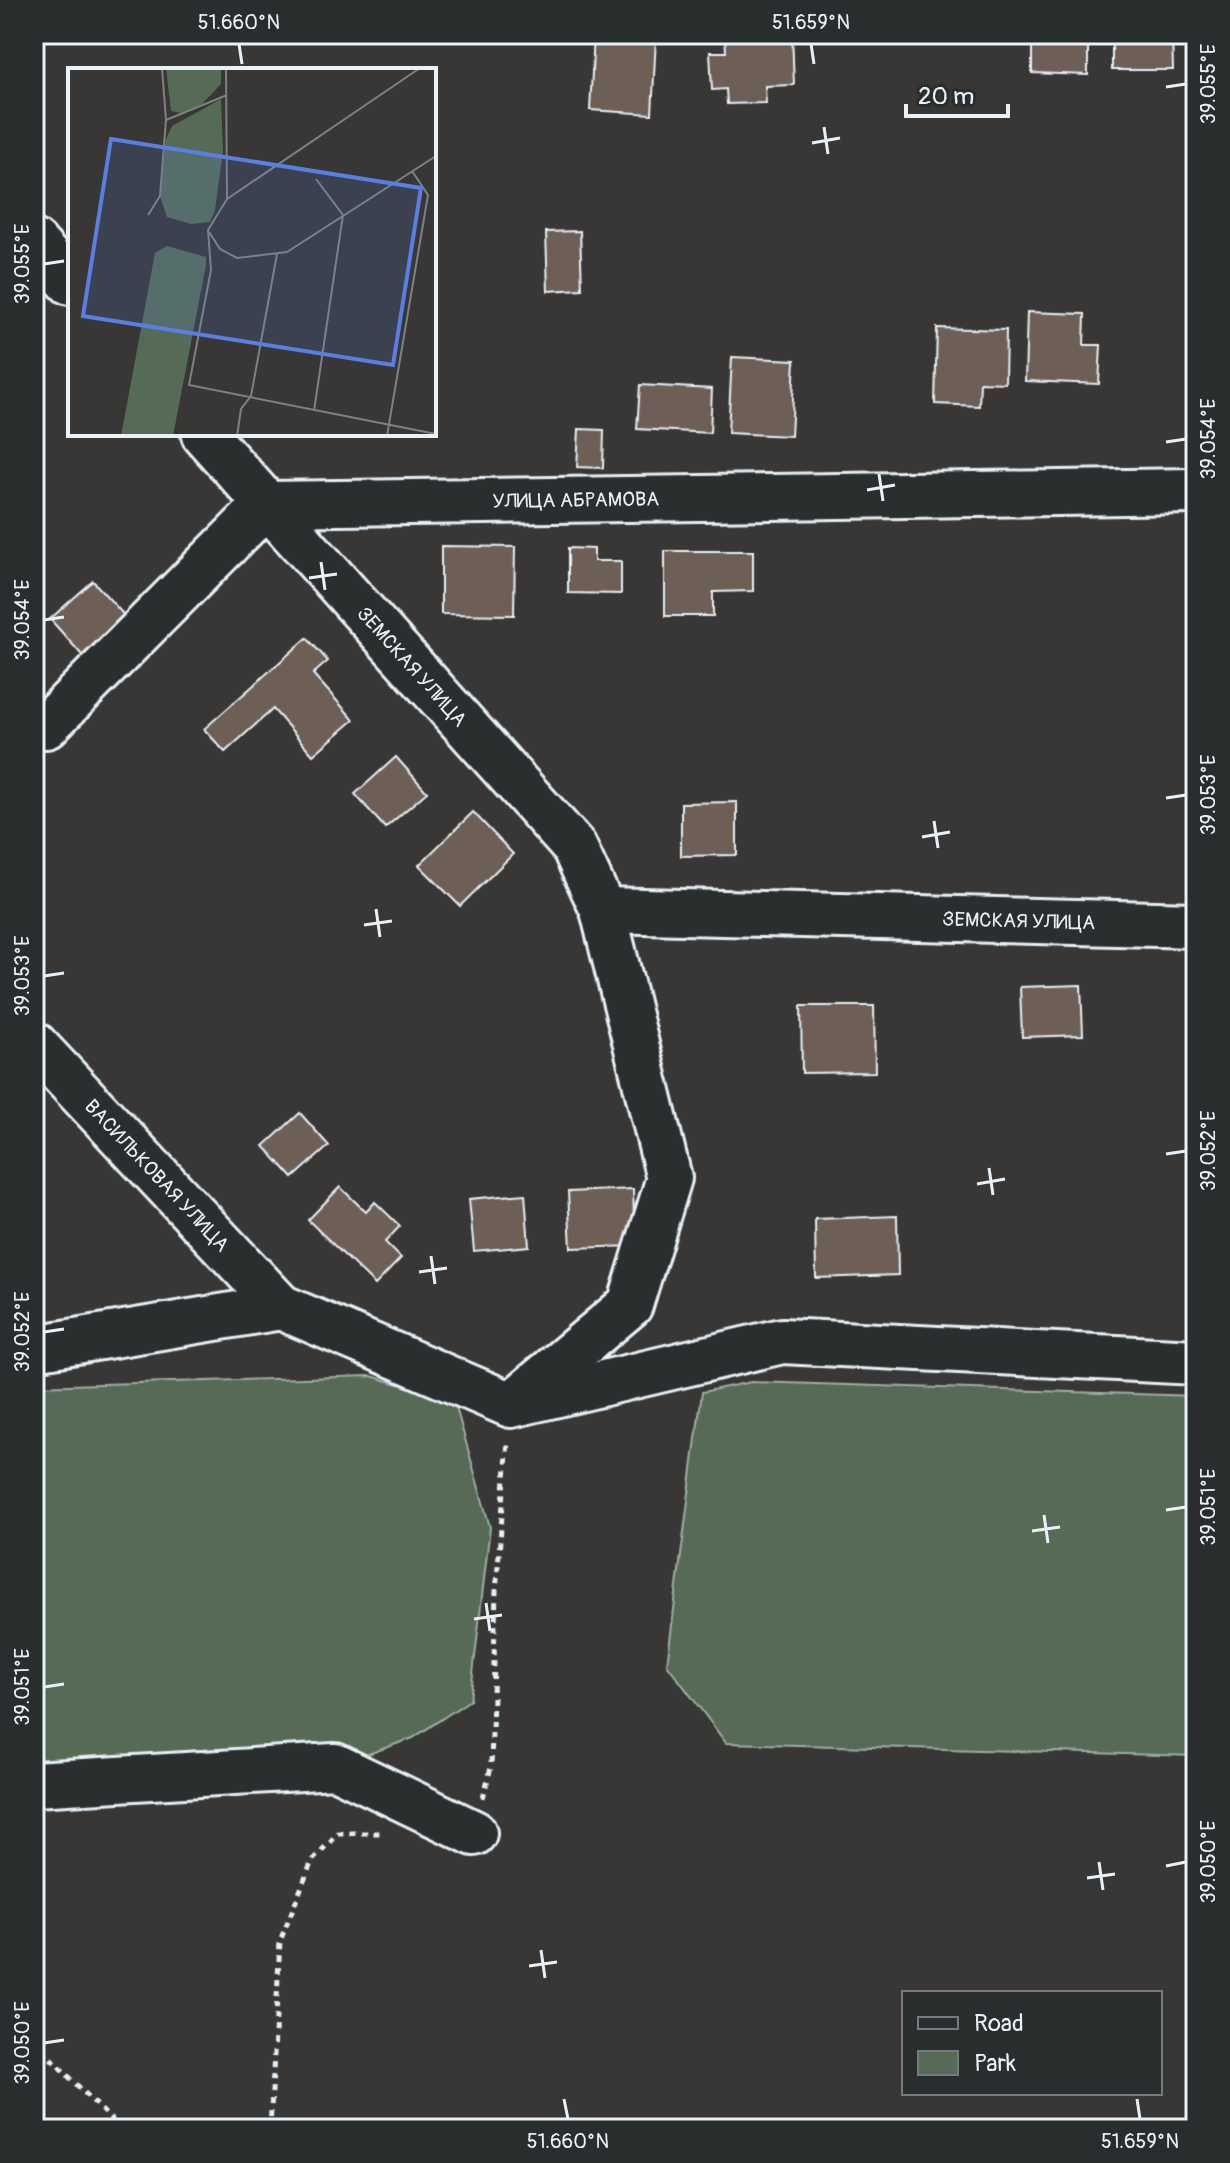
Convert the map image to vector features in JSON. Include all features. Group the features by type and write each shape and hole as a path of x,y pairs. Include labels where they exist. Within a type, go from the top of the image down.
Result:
{"street":[{"path":"34,242 68,280"},
{"name":"ЗЕМСКАЯ УЛИЦА","path":"206,436 574,847 603,910 669,1178 630,1305 511,1405"},
{"name":"УЛИЦА АБРАМОВА","path":"267,504 1196,491"},
{"path":"46,726 267,504"},
{"name":"ЗЕМСКАЯ УЛИЦА","path":"603,910 1196,925"},
{"name":"ВАСИЛЬКОВАЯ УЛИЦА","path":"34,1044 281,1307"},
{"path":"34,1348 281,1307 511,1405 782,1341 1196,1362"},
{"path":"34,1784 335,1766 474,1833"}],"path":[{"path":"34,2041 120,2129"}],"green space":[{"path":"371,1376 454,1400 490,1527 470,1700 413,1738 335,1766 34,1784 34,1386"},
{"path":"751,1382 1196,1396 1196,1756 726,1743 667,1664 702,1392"}],"building":[{"path":"594,34 656,38 652,114 590,110"},
{"path":"725,34 792,34 794,85 765,86 766,103 727,104 726,89 712,90 710,52 726,52"},
{"path":"1032,34 1088,34 1088,75 1032,73"},
{"path":"1112,34 1172,34 1173,70 1112,70"},
{"path":"580,231 582,289 548,291 546,232"},
{"path":"1027,312 1085,314 1084,345 1101,345 1099,384 1025,381"},
{"path":"937,328 1006,330 1005,383 980,382 979,406 935,404"},
{"path":"732,357 795,360 791,436 728,433"},
{"path":"640,385 712,389 710,433 637,429"},
{"path":"579,429 604,430 603,468 577,467"},
{"path":"441,546 515,547 514,615 441,614"},
{"path":"568,548 594,549 594,561 621,561 621,594 568,593"},
{"path":"665,551 753,551 753,591 713,592 713,616 665,616"},
{"path":"93,581 132,624 89,663 50,619"},
{"path":"307,638 328,661 313,674 354,720 313,755 273,709 225,752 204,729"},
{"path":"396,757 427,792 385,828 355,794"},
{"path":"737,802 737,855 681,856 681,803"},
{"path":"473,812 513,854 460,906 419,865"},
{"path":"1081,985 1083,1035 1022,1037 1020,987"},
{"path":"801,1006 874,1006 875,1072 802,1073"},
{"path":"300,1113 329,1146 293,1178 264,1146"},
{"path":"340,1187 366,1212 375,1202 400,1226 385,1242 401,1258 375,1285 308,1220"},
{"path":"633,1189 635,1246 571,1248 568,1192"},
{"path":"525,1194 529,1246 474,1251 469,1199"},
{"path":"897,1216 898,1275 816,1278 815,1219"}]}
